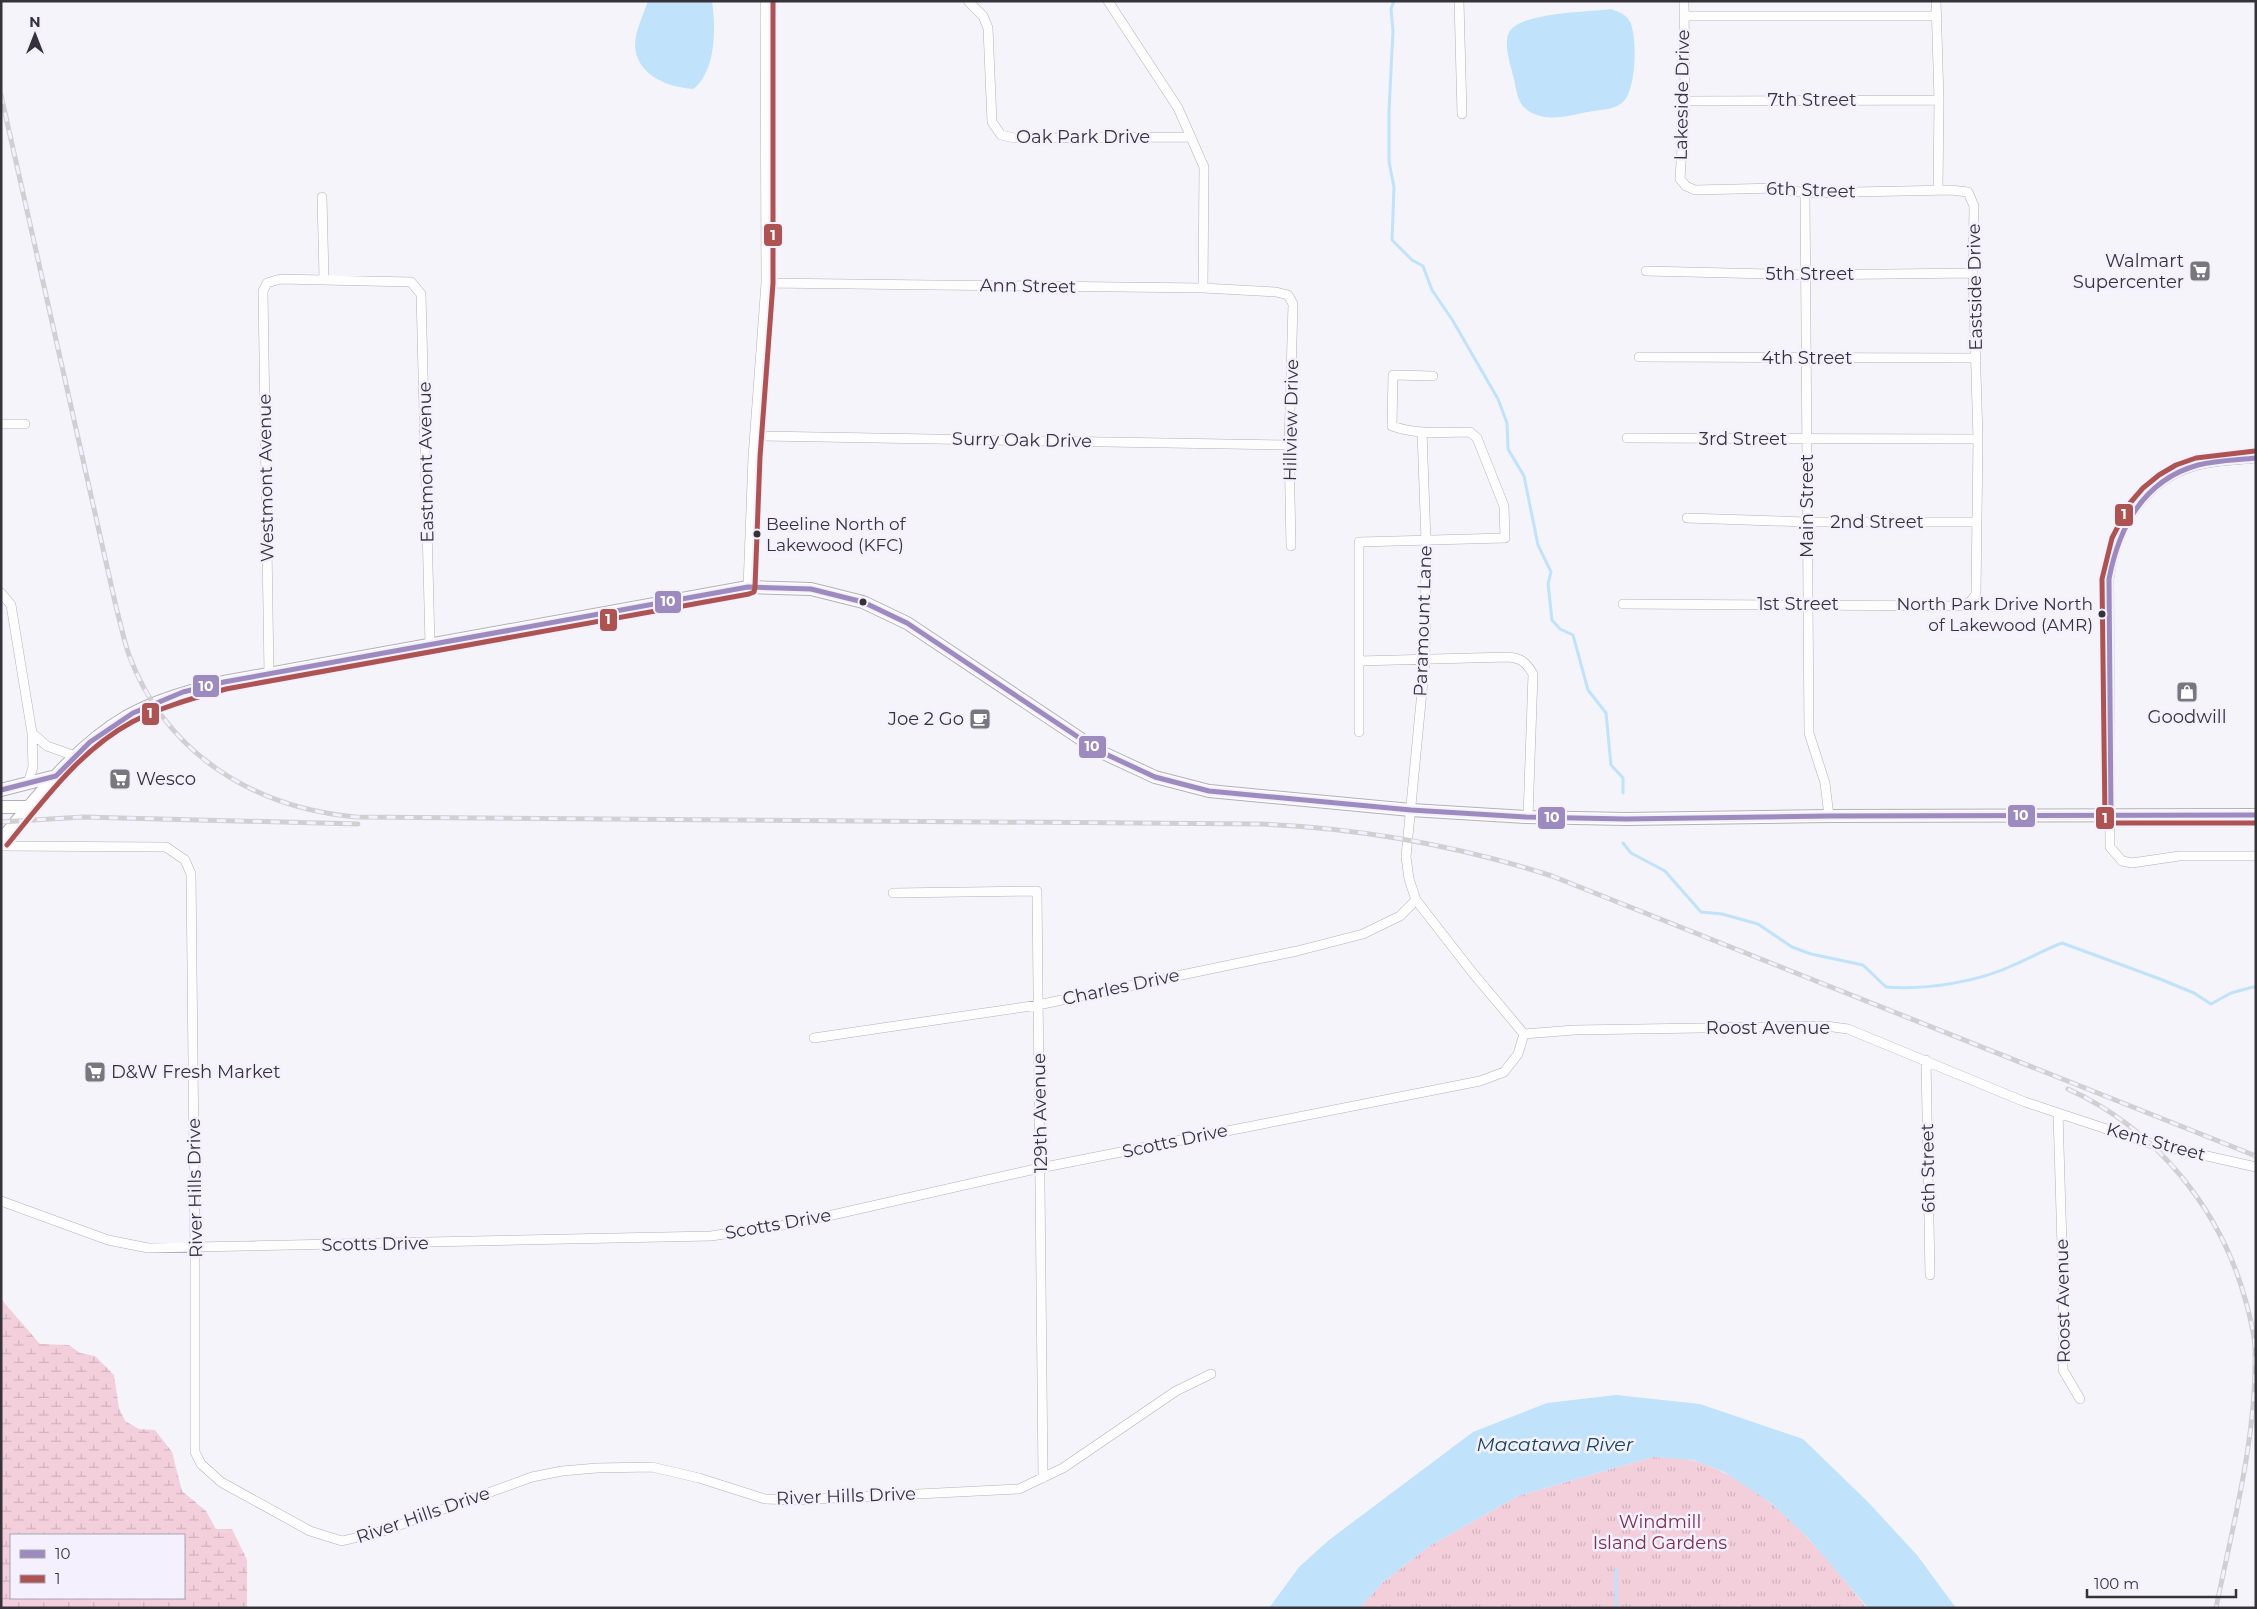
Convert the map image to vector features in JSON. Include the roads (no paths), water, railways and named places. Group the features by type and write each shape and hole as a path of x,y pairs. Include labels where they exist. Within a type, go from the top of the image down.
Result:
{"main road":[{"path":"1,840 74,756 111,727 154,704 191,690 748,587 811,589 863,602 907,623 1030,703 1099,751 1155,777 1210,792 1411,810 1528,817 1626,819 1829,816 2256,815"},
{"path":"1,790 28,783 52,780"},
{"path":"1,807 28,807"}],"street":[{"path":"748,587 755,436 766,283 765,1"},
{"name":"Oak Park Drive","path":"968,1 983,16 988,28 992,122 1001,135 1014,138 1189,136"},
{"path":"1108,1 1178,108 1189,136 1198,149 1204,167 1203,288"},
{"path":"1459,1 1462,114"},
{"name":"Lakeside Drive","path":"1684,1 1686,101 1680,179 1686,186"},
{"path":"1936,1 1939,100 1938,189"},
{"path":"1684,16 1936,16"},
{"name":"7th Street","path":"1686,101 1939,100"},
{"name":"6th Street","path":"1686,186 1695,190 1777,188 1805,193 1938,189"},
{"name":"Eastside Drive","path":"1938,189 1968,192 1974,206 1973,273 1978,439 1976,594 1972,600"},
{"name":"Main Street","path":"1805,193 1809,732 1824,783 1829,816"},
{"path":"322,197 324,278"},
{"name":"5th Street","path":"1646,271 1805,275 1973,273"},
{"name":"Westmont Avenue","path":"270,674 262,292 267,283 280,278 324,278"},
{"name":"Eastmont Avenue","path":"324,278 412,282 421,294 430,645"},
{"name":"Ann Street","path":"766,283 1203,288 1276,292 1288,296"},
{"name":"Hillview Drive","path":"1288,296 1293,304 1288,445 1291,546"},
{"name":"4th Street","path":"1639,357 1976,358"},
{"path":"1359,732 1359,542 1505,538 1504,506 1477,438 1470,432 1404,431 1392,426 1393,375 1433,376"},
{"path":"1,424 24,424"},
{"name":"Paramount Lane","path":"1411,810 1425,660 1426,541 1422,432"},
{"name":"Surry Oak Drive","path":"755,436 1288,445"},
{"name":"3rd Street","path":"1627,438 1978,439"},
{"path":"2256,458 2200,464 2171,476 2148,494 2123,526 2113,556 2109,579 2110,847 2122,861 2132,863 2178,856 2256,856"},
{"name":"2nd Street","path":"1687,518 1806,522 1976,522"},
{"path":"1,593 11,605 32,733 33,767 28,783"},
{"name":"1st Street","path":"1623,604 1807,604 1944,607 1964,606 1972,600"},
{"path":"1359,661 1508,657 1518,658 1527,663 1533,674 1528,817"},
{"path":"32,733 47,746 74,756"},
{"path":"1411,810 1406,857 1409,879 1416,900 1472,972 1524,1034"},
{"name":"River Hills Drive","path":"1,846 166,847 185,860 191,874 195,1452 201,1464 221,1482 310,1531 342,1541 383,1531 532,1478 562,1471 597,1468 652,1466 699,1478 765,1499 797,1500 888,1494 1007,1491 1020,1489 1043,1478 1101,1444 1176,1391 1211,1374"},
{"name":"129th Avenue","path":"894,893 1037,891 1043,1478"},
{"name":"Charles Drive","path":"814,1038 1038,1005 1297,950 1363,934 1400,916 1416,900"},
{"name":"Roost Avenue","path":"1524,1034 1574,1030 1826,1026 1848,1029 2025,1102 2058,1113 2064,1279 2063,1370 2080,1399"},
{"name":"Scotts Drive","path":"1,1201 108,1240 148,1248 711,1236 806,1221 1040,1168 1480,1081 1504,1072 1518,1054 1524,1034"},
{"name":"6th Street","path":"1926,1060 1930,1275"},
{"name":"Kent Street","path":"2058,1113 2149,1143 2256,1167"}],"water":[{"path":"648,1 712,1 714,23 713,48 706,72 693,89 674,86 655,78 641,65 637,56 635,41"},
{"path":"1611,9 1628,18 1633,31 1635,52 1633,75 1628,95 1624,101 1612,108 1559,117 1533,114 1524,107 1518,98 1508,57 1507,40 1513,27 1538,17 1554,14"},
{"name":"Macatawa River","path":"1616,1395 1700,1404 1803,1439 1868,1502 1917,1555 1956,1608 1868,1608 1808,1538 1771,1503 1724,1472 1693,1460 1653,1457 1518,1496 1428,1547 1382,1583 1360,1608 1269,1608 1299,1567 1329,1540 1473,1432 1547,1403"}],"waterway":[{"path":"1394,1 1391,9 1393,31 1389,110 1389,162 1394,187 1392,240 1412,260 1423,266 1432,290 1453,321 1498,399 1507,423 1508,449 1524,476 1538,545 1551,572 1548,584 1552,620 1560,629 1573,635 1588,690 1606,713 1611,765 1623,778 1623,793"},
{"path":"1623,843 1631,853 1665,871 1701,912 1722,914 1758,924 1792,947 1811,954 1863,965 1886,987 1935,986 1986,976 2062,943 2160,979 2194,993 2211,1004 2231,993 2253,987 2256,988"},
{"path":"1616,1568 1616,1608"}],"railway":[{"path":"1,95 117,611 129,655 145,690 166,721 190,747 218,770 249,788 283,802 318,812 356,817 1260,824 1334,829 1408,840 1480,855 1552,876 2256,1156"},
{"path":"1,822 83,817 358,824"},
{"path":"2068,1089 2100,1106 2129,1126 2156,1149 2181,1176 2202,1204 2220,1235 2235,1268 2246,1302 2255,1344 2255,1383 2252,1415 2243,1480 2216,1608"}],"place":[{"name":"Walmart Supercenter","path":"2200,271"},
{"name":"Beeline North of Lakewood (KFC)","path":"757,534"},
{"name":"North Park Drive North of Lakewood (AMR)","path":"2102,614"},
{"name":"Goodwill","path":"2187,692"},
{"name":"Joe 2 Go","path":"980,719"},
{"name":"Wesco","path":"120,779"},
{"name":"D&W Fresh Market","path":"95,1072"}],"park label":[{"name":"Windmill Island Gardens","path":"1660,1532"}]}
